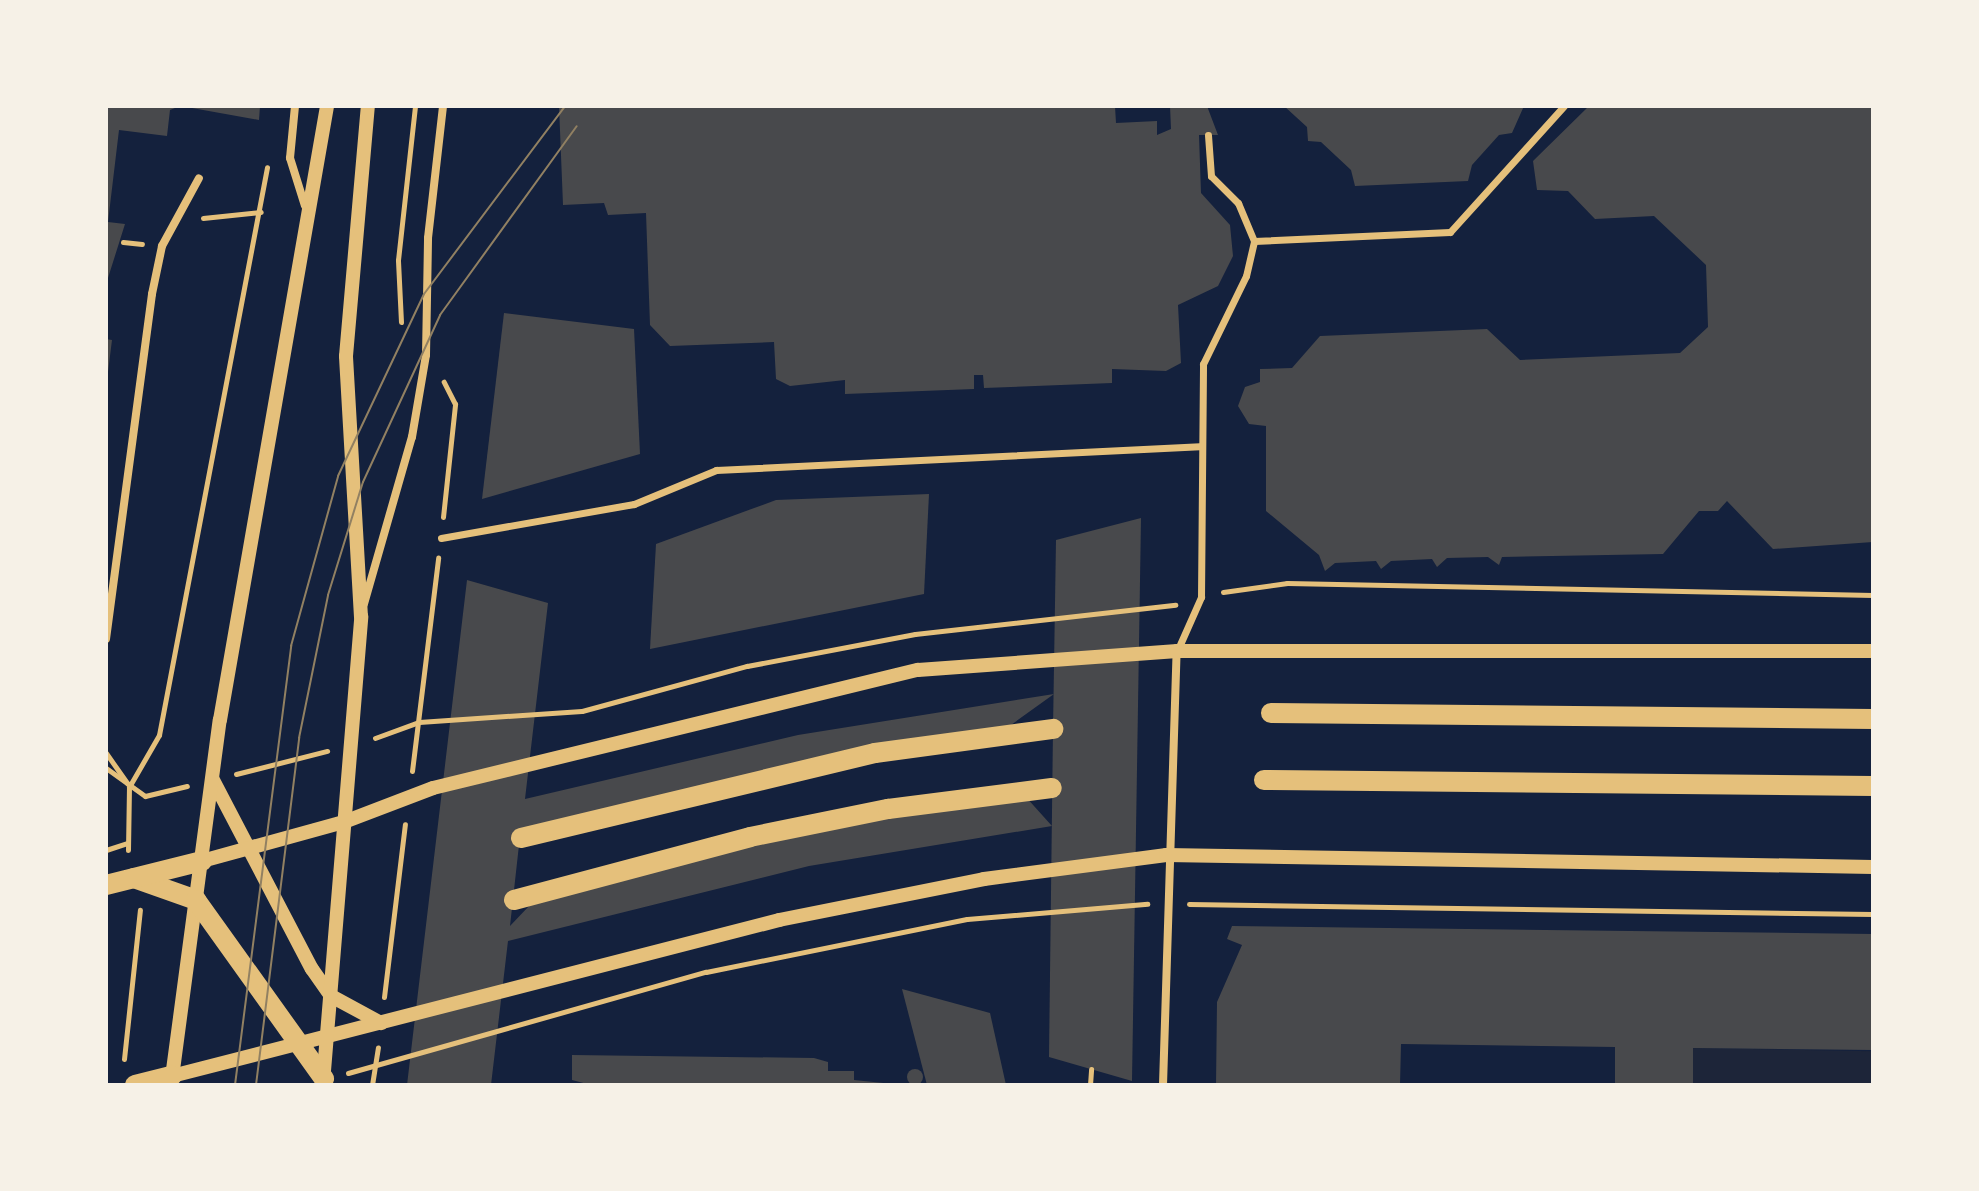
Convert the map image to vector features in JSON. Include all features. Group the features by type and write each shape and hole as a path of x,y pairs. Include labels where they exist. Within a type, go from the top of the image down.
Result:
{"main road":[{"path":"1271,713 1873,719"},
{"path":"521,838 875,753 1053,729"},
{"path":"1264,780 1873,786"},
{"path":"514,900 781,831 1052,788"},
{"path":"106,885 202,861"},
{"path":"134,878 196,900 323,1082"},
{"path":"129,1078 171,1081"}],"street":[{"path":"295,106 290,158 305,206"},
{"path":"327,106 305,206 213,780 171,1081 328,1031 381,1023 779,920 984,879 1166,855 1873,867"},
{"path":"323,1082 361,617 346,356 368,106"},
{"path":"361,617 412,437 426,355 428,238 443,106"},
{"path":"1254,241 1450,232 1564,106"},
{"path":"1163,1085 1166,855 1177,651 1201,597 1199,446 1208,345 1246,276 1254,241 1238,203 1211,176 1208,135"},
{"path":"106,639 152,294 173,220 199,178"},
{"path":"441,538 634,504 716,470 1199,446"},
{"path":"202,861 344,822 408,797 918,670 1177,651 1873,651"},
{"path":"213,780 247,849 331,996 381,1023"}],"path":[{"path":"372,1085 419,722 455,404 426,355 401,321 396,296 415,106"},
{"path":"129,1078 141,904 127,843 129,787 159,735 235,312 261,212 269,152"},
{"path":"173,220 261,212"},
{"path":"106,768 145,796 350,746 419,722 582,711 719,673 915,634 1152,613 1258,583 1873,595"},
{"path":"106,753 129,787"},
{"path":"106,850 127,843"},
{"path":"323,1082 737,966 967,919 1165,903 1873,914"},
{"path":"1090,1085 1091,1069"}],"shaded area":[{"path":"1693,1048 1873,1051 1872,1085 1692,1085"}],"building":[{"path":"106,106 180,106 170,110 167,136 119,130 108,222 125,224 108,278"},
{"path":"181,106 260,106 259,120"},
{"path":"559,106 1115,106 1116,123 1157,121 1157,135 1171,129 1170,106 1207,106 1218,135 1199,135 1201,193 1230,225 1233,256 1218,286 1178,305 1181,363 1166,371 1112,369 1112,383 984,388 983,375 974,375 974,389 845,394 845,380 790,386 776,379 774,342 670,346 650,325 646,213 608,215 604,203 563,205"},
{"path":"1284,106 1524,106 1512,133 1499,135 1472,165 1468,181 1355,186 1351,170 1321,142 1308,141 1307,127"},
{"path":"1589,106 1873,106 1873,542 1773,549 1727,501 1718,511 1699,511 1663,554 1502,557 1499,565 1488,557 1447,558 1437,567 1432,559 1391,561 1381,569 1376,561 1335,563 1325,571 1319,555 1266,511 1266,426 1249,424 1238,406 1245,387 1260,382 1260,369 1292,368 1320,336 1487,329 1520,360 1680,353 1708,327 1706,265 1654,216 1595,219 1568,191 1537,190 1533,161"},
{"path":"504,313 634,329 640,454 482,499"},
{"path":"106,339 112,340 108,372 106,372"},
{"path":"929,494 924,594 650,649 656,544 776,500"},
{"path":"1141,518 1132,1081 1049,1057 1056,540"},
{"path":"467,580 548,603 525,799 798,735 1054,694 990,740 872,760 519,845 510,926 549,885 1015,785 1052,826 809,866 508,941 491,1085 407,1085"},
{"path":"1232,926 1873,934 1873,1050 1693,1048 1693,1085 1615,1085 1615,1047 1401,1044 1400,1085 1216,1085 1217,1002 1242,945 1227,939"},
{"path":"902,989 990,1013 1006,1085 927,1085"},
{"path":"572,1055 814,1058 828,1062 828,1071 854,1071 854,1080 903,1085 591,1085 572,1080"},
{"path":"912,1069 918,1069 923,1077 921,1083 912,1085 907,1080 907,1074"}],"tram line":[{"path":"235,1085 291,646 338,476 424,294 565,106"},
{"path":"256,1085 299,738 328,595 363,482 440,315 577,126"}]}
